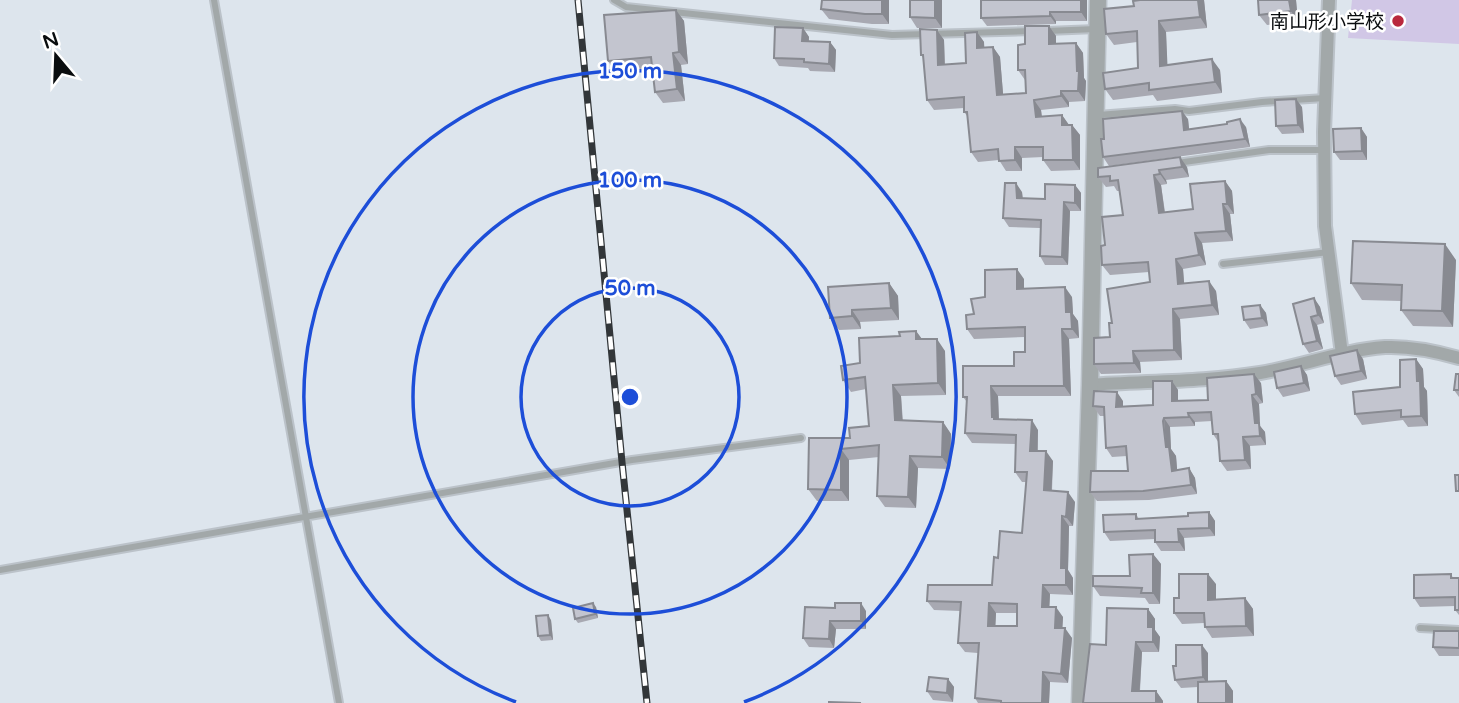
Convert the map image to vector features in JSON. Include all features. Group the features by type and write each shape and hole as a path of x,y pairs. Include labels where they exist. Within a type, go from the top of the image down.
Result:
{"street":[{"path":"1080,703 1090,384 1102,173 1096,115 1098,0"},
{"path":"1329,0 1324,149 1325,226 1342,354"},
{"path":"1090,384 1261,373 1342,354 1386,347 1413,348 1459,358"}],"lane":[{"path":"214,0 339,703"},
{"path":"614,0 626,7 892,35 1098,29"},
{"path":"1096,115 1175,109 1189,111 1325,98"},
{"path":"1175,163 1269,150 1324,149"},
{"path":"1223,264 1329,252"},
{"path":"0,570 632,460 802,438"},
{"path":"1420,628 1459,630"}],"shaded area":[{"name":"南山形小学校","path":"1352,0 1459,0 1459,44 1348,38"}],"building":[{"path":"822,0 882,0 882,14 821,9"},
{"path":"910,0 935,0 935,18 910,17"},
{"path":"981,0 1081,0 1081,12 1050,12 1050,16 981,18"},
{"path":"1198,0 1200,17 1159,21 1160,66 1212,59 1215,82 1149,90 1149,83 1105,89 1103,73 1138,68 1137,31 1106,34 1104,9 1134,6 1133,1"},
{"path":"1258,0 1289,0 1291,11 1259,15"},
{"path":"676,10 679,52 673,53 677,89 655,92 651,57 608,61 604,15"},
{"path":"1025,26 1049,26 1049,44 1076,43 1078,91 1061,91 1061,96 1034,100 1036,117 1062,115 1062,125 1072,125 1073,160 1043,160 1043,147 1015,147 1015,160 999,161 998,149 971,152 964,97 927,100 920,29 937,30 938,65 966,63 965,33 977,32 977,48 993,47 997,95 1026,93 1025,70 1018,70 1018,45 1025,44"},
{"path":"775,27 803,28 802,41 830,42 829,64 804,62 804,59 774,58"},
{"path":"1296,99 1298,125 1276,126 1275,100"},
{"path":"1182,111 1184,130 1227,124 1240,119 1245,139 1103,157 1103,119"},
{"path":"1361,128 1362,151 1334,152 1333,129"},
{"path":"1180,157 1182,167 1159,170 1160,174 1154,175 1159,213 1193,209 1190,184 1225,181 1227,204 1223,204 1226,231 1195,233 1199,255 1176,259 1178,284 1209,281 1212,305 1173,309 1174,350 1133,351 1134,363 1094,364 1094,338 1110,337 1109,323 1112,323 1107,289 1150,282 1148,262 1102,265 1101,246 1105,245 1102,217 1123,215 1118,180 1110,181 1110,176 1098,177 1098,168"},
{"path":"1005,183 1016,183 1017,198 1045,199 1045,184 1075,185 1075,203 1064,202 1062,257 1040,256 1041,220 1003,218"},
{"path":"1353,241 1445,244 1442,311 1401,310 1402,285 1351,283"},
{"path":"1017,269 1017,289 1065,287 1066,312 1071,312 1072,329 1062,329 1064,386 991,386 994,419 1032,420 1030,451 1046,451 1044,490 1068,492 1066,517 1062,516 1061,568 1066,568 1066,585 1043,585 1042,607 1056,607 1055,628 1065,628 1061,674 1043,672 1042,703 1001,703 975,698 979,643 958,643 961,602 927,601 928,585 992,585 994,557 998,558 1000,531 1022,533 1027,472 1015,472 1016,435 965,433 967,397 963,397 963,366 1014,366 1014,352 1025,352 1025,327 967,329 966,315 974,314 971,299 985,297 985,270","holes":["989,603 1017,604 1017,626 988,626"]},
{"path":"889,283 891,308 852,310 852,316 830,318 828,287"},
{"path":"1314,298 1318,315 1311,317 1317,341 1303,344 1293,304"},
{"path":"1260,305 1262,318 1244,320 1242,307"},
{"path":"916,331 916,339 937,339 938,383 893,385 895,420 943,422 942,457 910,456 908,497 877,496 879,445 841,449 841,490 808,489 809,438 850,438 849,428 869,426 865,377 843,380 841,366 860,363 859,338 900,336 899,332"},
{"path":"1357,350 1361,371 1335,376 1330,356"},
{"path":"1416,359 1421,416 1401,417 1401,410 1355,414 1353,392 1400,387 1400,360"},
{"path":"1301,366 1304,383 1277,388 1274,372"},
{"path":"1254,374 1256,394 1252,395 1255,423 1259,423 1260,436 1243,437 1245,460 1220,461 1218,434 1213,434 1211,412 1188,413 1189,417 1164,418 1163,421 1172,471 1189,468 1191,485 1143,491 1090,492 1091,471 1128,471 1126,446 1106,448 1104,407 1093,406 1094,391 1117,392 1116,407 1153,405 1153,381 1172,381 1172,401 1208,400 1207,378"},
{"path":"1456,374 1459,374 1459,390 1454,390"},
{"path":"1455,475 1459,475 1459,491 1456,491"},
{"path":"1209,512 1209,528 1178,529 1179,542 1155,542 1155,530 1104,532 1103,515 1136,514 1136,519"},
{"path":"1153,554 1153,593 1141,593 1142,588 1093,586 1093,576 1130,576 1129,555"},
{"path":"1179,574 1208,574 1208,600 1245,598 1246,626 1205,627 1204,613 1174,613 1174,598 1179,598"},
{"path":"1451,574 1451,578 1459,578 1459,610 1455,610 1455,597 1414,598 1414,575"},
{"path":"593,603 595,614 575,619 573,608"},
{"path":"835,603 861,603 861,621 830,621 829,639 803,638 805,607 835,608"},
{"path":"1107,608 1148,609 1148,627 1153,627 1153,642 1136,642 1132,691 1156,691 1156,703 1083,703 1090,644 1106,645"},
{"path":"548,615 550,635 538,636 536,616"},
{"path":"1434,631 1459,631 1459,648 1433,647"},
{"path":"1176,645 1202,645 1203,677 1175,680 1173,666 1176,666"},
{"path":"929,677 948,679 947,693 927,691"},
{"path":"1226,681 1226,703 1198,703 1198,682"}],"railway":[{"path":"578,0 647,703"}],"place":[{"name":"南山形小学校","path":"1398,21"}]}
